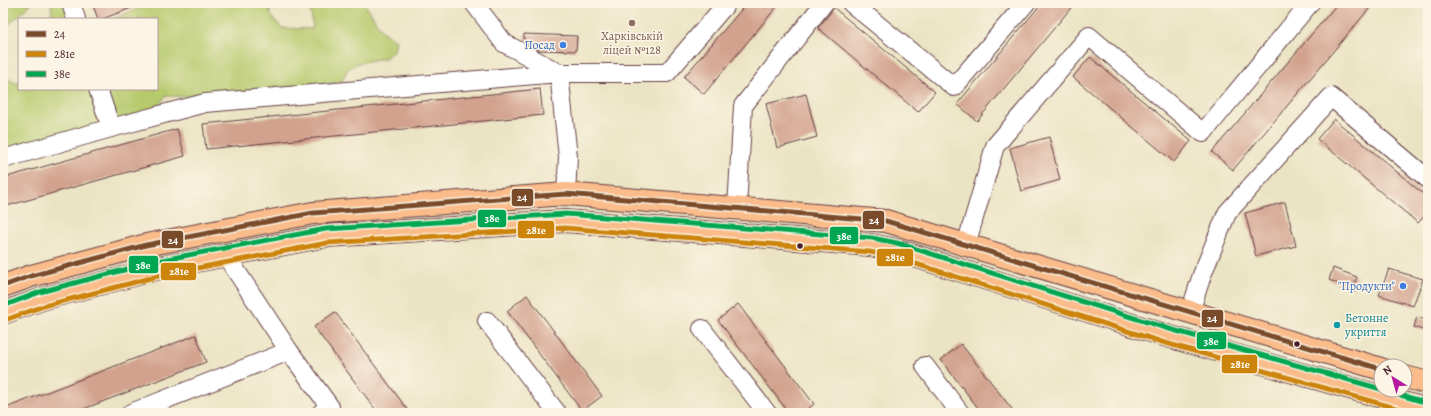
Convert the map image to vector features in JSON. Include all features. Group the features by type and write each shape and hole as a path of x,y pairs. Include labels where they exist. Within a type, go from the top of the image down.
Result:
{"main road":[{"path":"565,221 566,194"},
{"path":"3,286 31,276 146,245 313,213 566,194 886,221 1373,367"},
{"path":"3,312 42,299 164,267 225,254 326,236 565,221 871,245 896,250 1164,335 1428,410"},
{"path":"1413,379 1428,383"}],"street":[{"path":"71,3 76,18"},
{"path":"474,3 504,43 559,73"},
{"path":"3,159 205,103 559,73 667,73 728,3"},
{"path":"737,208 743,106 824,3"},
{"path":"851,3 954,87 1026,3"},
{"path":"966,245 995,146 1089,36 1203,133 1310,3"},
{"path":"559,73 568,156 566,194"},
{"path":"98,90 111,128"},
{"path":"1190,312 1202,275 1227,212 1331,97 1428,179"},
{"path":"225,254 289,351 330,407 321,413"},
{"path":"487,321 557,413"},
{"path":"702,329 767,413"},
{"path":"131,413 289,351"},
{"path":"924,366 960,413"}],"green space":[{"path":"3,3 32,3 3,30"},
{"path":"51,3 68,3 72,18 52,18"},
{"path":"164,3 268,3 271,16 282,28 313,29 311,14 307,3 364,3 383,32 396,40 394,51 385,58 358,63 347,70 342,82 205,97 166,96 155,109 113,122 103,90 158,90 158,18 114,18 149,4 160,6"},
{"path":"3,76 15,83 18,82 18,90 95,90 106,125 3,154"}],"building":[{"path":"92,3 142,4 105,18 98,18"},
{"path":"747,3 780,3 704,94 684,77"},
{"path":"1042,3 1075,3 977,121 957,104"},
{"path":"1338,3 1374,3 1233,170 1212,152"},
{"path":"834,8 935,92 918,112 818,28"},
{"path":"524,34 577,36 576,51 538,50 524,42"},
{"path":"1090,57 1191,141 1174,162 1073,77"},
{"path":"540,89 543,115 206,149 203,124"},
{"path":"806,94 817,137 777,148 766,104"},
{"path":"1334,119 1428,198 1428,212 1418,223 1317,139"},
{"path":"177,129 185,156 3,207 3,178"},
{"path":"1049,137 1060,180 1021,191 1010,148"},
{"path":"1285,202 1296,246 1256,256 1245,213"},
{"path":"1333,268 1357,277 1352,289 1329,280"},
{"path":"1389,269 1423,279 1413,306 1379,295"},
{"path":"527,295 602,396 582,411 507,311"},
{"path":"738,304 814,404 802,413 789,413 718,320"},
{"path":"335,312 410,413 378,413 314,327"},
{"path":"1417,317 1428,320 1428,332 1414,327"},
{"path":"196,335 206,362 73,413 3,413 3,409"},
{"path":"961,344 1015,413 982,413 941,360"}],"transit line":[{"name":"24","path":"3,286 31,276 146,245 313,213 566,194 886,221 1373,367"},
{"name":"38е","path":"3,306 40,292 162,260 326,229 566,214 872,238 897,243 1166,328 1373,387"},
{"name":"281е","path":"5,320 44,306 166,274 327,243 565,228 870,252 894,257 1162,342 1413,413"},
{"name":"38е","path":"1411,398 1428,403"}],"place":[{"name":"Харківській ліцей №128","path":"632,23"},
{"name":"Посад","path":"563,45"},
{"name":"\"Продукти\"","path":"1403,286"},
{"name":"Бетонне укриття","path":"1337,325"}]}
